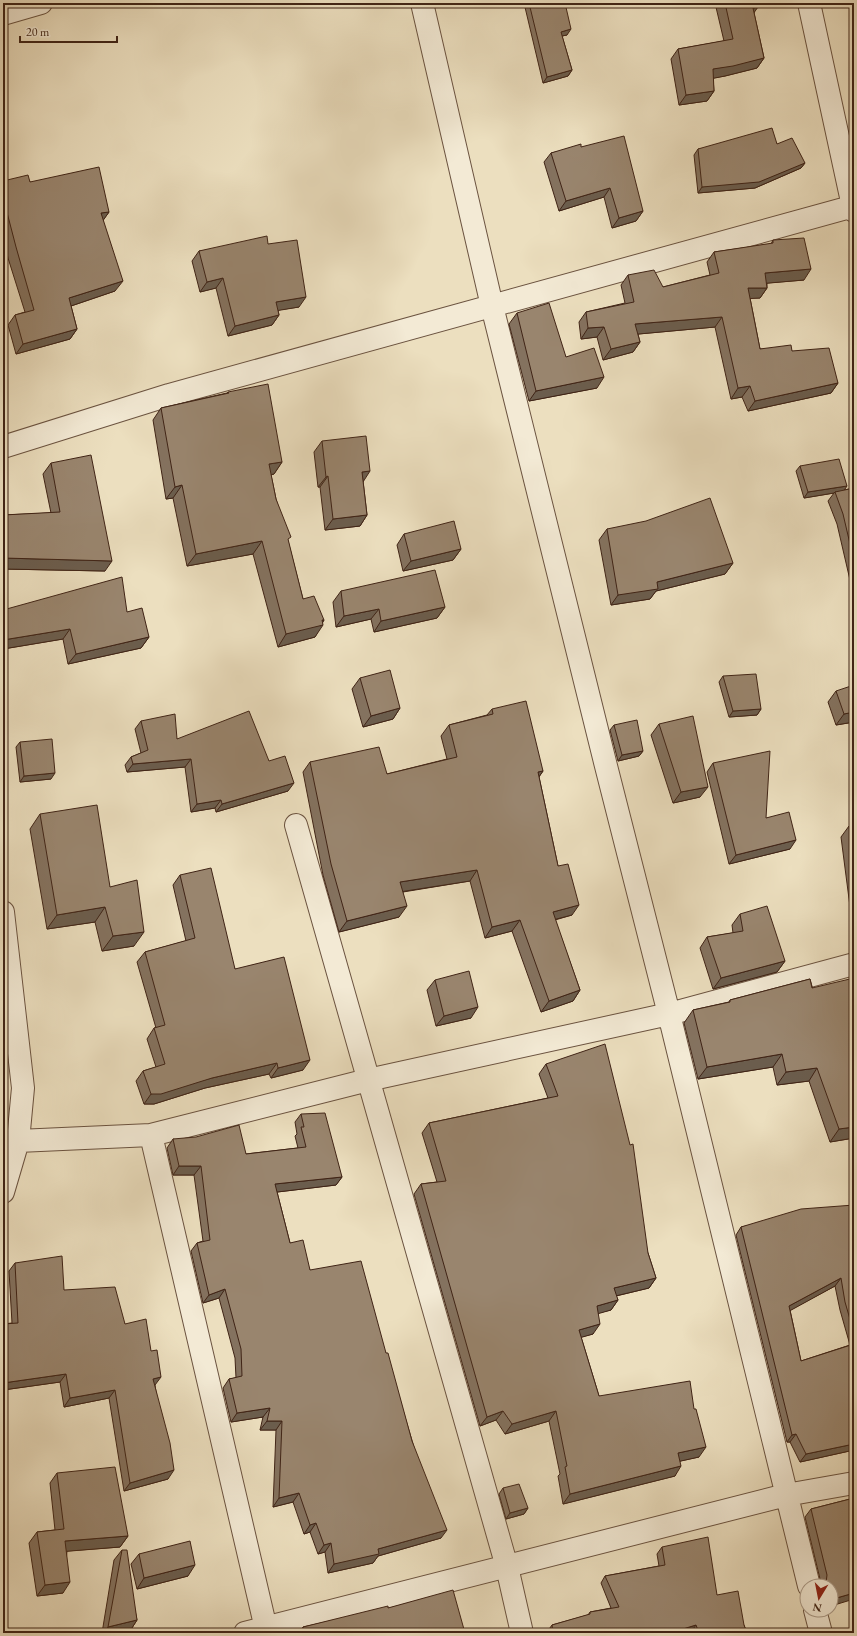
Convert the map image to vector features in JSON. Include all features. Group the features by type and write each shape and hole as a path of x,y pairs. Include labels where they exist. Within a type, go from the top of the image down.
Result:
{"street":[{"path":"3,14 41,3"},
{"path":"422,3 492,306 669,1014 807,1578"},
{"path":"3,446 169,395 854,208 809,3"},
{"path":"296,825 506,1567 522,1633"},
{"path":"3,912 23,1088 18,1141 3,1192"},
{"path":"18,1141 151,1135 368,1080 669,1014 854,964"},
{"path":"151,1135 267,1630"},
{"path":"245,1633 267,1630 786,1495 854,1483"},
{"path":"817,1618 821,1633"}],"building":[{"path":"529,3 565,3 571,29 561,32 572,70 547,77"},
{"path":"725,3 757,3 758,7 753,8 764,58 733,66 713,69 714,91 686,95 678,49 733,39"},
{"path":"772,128 777,144 792,138 805,163 759,182 702,187 698,149"},
{"path":"624,136 643,211 619,218 610,188 566,201 551,153 581,144 581,147"},
{"path":"99,167 109,212 101,213 123,281 69,298 77,329 23,344 15,315 34,310 3,197 3,181 28,175 30,182"},
{"path":"267,236 268,244 297,240 306,297 276,302 279,315 235,326 223,278 207,282 199,251"},
{"path":"804,238 811,269 765,273 767,288 748,288 760,349 791,345 792,351 829,348 838,383 755,401 750,386 738,388 722,317 635,324 640,342 611,349 604,327 588,328 586,312 634,302 628,275 654,270 663,287 719,273 714,252 773,243 773,240"},
{"path":"549,303 566,357 594,348 604,377 536,391 517,313"},
{"path":"268,384 282,462 269,464 276,499 291,537 288,539 303,599 314,596 324,620 322,620 323,625 286,634 262,541 196,554 182,485 175,487 161,408"},
{"path":"366,436 370,471 362,472 367,515 333,519 322,441"},
{"path":"91,455 112,561 3,558 3,515 60,512 51,463"},
{"path":"839,459 847,486 808,492 800,466"},
{"path":"854,488 854,561 843,514 835,492"},
{"path":"710,498 733,563 657,582 658,589 618,595 607,529 646,521"},
{"path":"454,521 461,549 411,561 404,534"},
{"path":"435,570 445,607 381,621 379,609 344,616 341,591"},
{"path":"122,577 127,612 142,608 149,637 76,654 70,629 3,640 3,610"},
{"path":"390,670 400,708 371,716 360,678"},
{"path":"756,674 761,709 733,711 723,676"},
{"path":"854,685 854,712 844,714 836,691"},
{"path":"526,701 543,771 538,772 558,866 568,864 579,905 553,912 580,990 549,1001 520,920 492,927 477,870 400,882 407,906 347,921 331,864 310,762 379,747 387,774 457,757 449,725 493,714 492,709"},
{"path":"249,711 269,761 285,756 294,783 222,804 221,800 197,804 191,759 133,764 131,757 148,750 141,721 175,714 177,739"},
{"path":"693,716 708,787 681,792 659,724"},
{"path":"637,720 643,751 622,755 614,725"},
{"path":"52,739 55,773 24,776 20,742"},
{"path":"770,751 766,818 789,812 796,840 736,855 713,763"},
{"path":"97,805 110,887 137,880 144,932 113,936 105,907 57,915 40,814"},
{"path":"854,825 854,867 849,826"},
{"path":"211,868 235,969 284,957 310,1060 278,1068 277,1063 212,1078 161,1094 151,1094 143,1071 165,1064 154,1028 165,1025 145,952 195,938 180,875"},
{"path":"767,906 785,961 721,978 707,937 743,931 740,914"},
{"path":"469,971 478,1007 444,1016 435,980"},
{"path":"854,978 854,1127 839,1129 817,1068 786,1072 782,1054 707,1067 693,1010 730,1002 730,1000 810,979 812,988"},
{"path":"605,1044 630,1145 633,1144 648,1253 656,1278 614,1288 618,1300 597,1306 600,1324 579,1330 599,1396 690,1381 694,1409 696,1409 706,1447 678,1453 681,1466 570,1494 565,1467 567,1466 556,1411 512,1424 503,1411 487,1417 421,1184 446,1181 429,1123 558,1096 546,1064"},
{"path":"325,1113 342,1177 275,1184 290,1243 303,1240 310,1270 361,1261 412,1441 447,1530 378,1549 379,1554 334,1564 331,1543 324,1545 316,1523 310,1525 299,1493 279,1498 282,1421 267,1421 270,1408 237,1413 229,1379 242,1376 241,1349 225,1289 209,1295 197,1243 210,1240 201,1166 179,1166 173,1139 196,1137 239,1125 246,1154 306,1147 301,1127 304,1127 301,1114"},
{"path":"854,1205 854,1333 845,1302 841,1278 789,1306 801,1361 854,1344 854,1444 806,1454 796,1434 792,1435 741,1227 801,1209"},
{"path":"62,1256 64,1290 115,1287 125,1324 146,1319 151,1351 157,1350 161,1377 153,1379 170,1443 174,1470 130,1483 115,1390 70,1398 66,1374 3,1383 3,1324 18,1323 15,1263"},
{"path":"115,1467 128,1536 65,1541 70,1582 45,1585 37,1532 64,1529 57,1473"},
{"path":"519,1484 528,1508 510,1513 503,1488"},
{"path":"854,1498 854,1593 839,1597 839,1578 827,1578 811,1509"},
{"path":"708,1537 717,1595 738,1591 744,1625 747,1633 699,1633 696,1625 670,1633 553,1633 552,1625 590,1614 590,1612 619,1607 605,1576 665,1565 662,1547"},
{"path":"190,1541 195,1565 144,1578 139,1554"},
{"path":"122,1550 127,1550 137,1620 108,1627"},
{"path":"453,1590 465,1633 305,1633 303,1627 388,1606 388,1608"}]}
